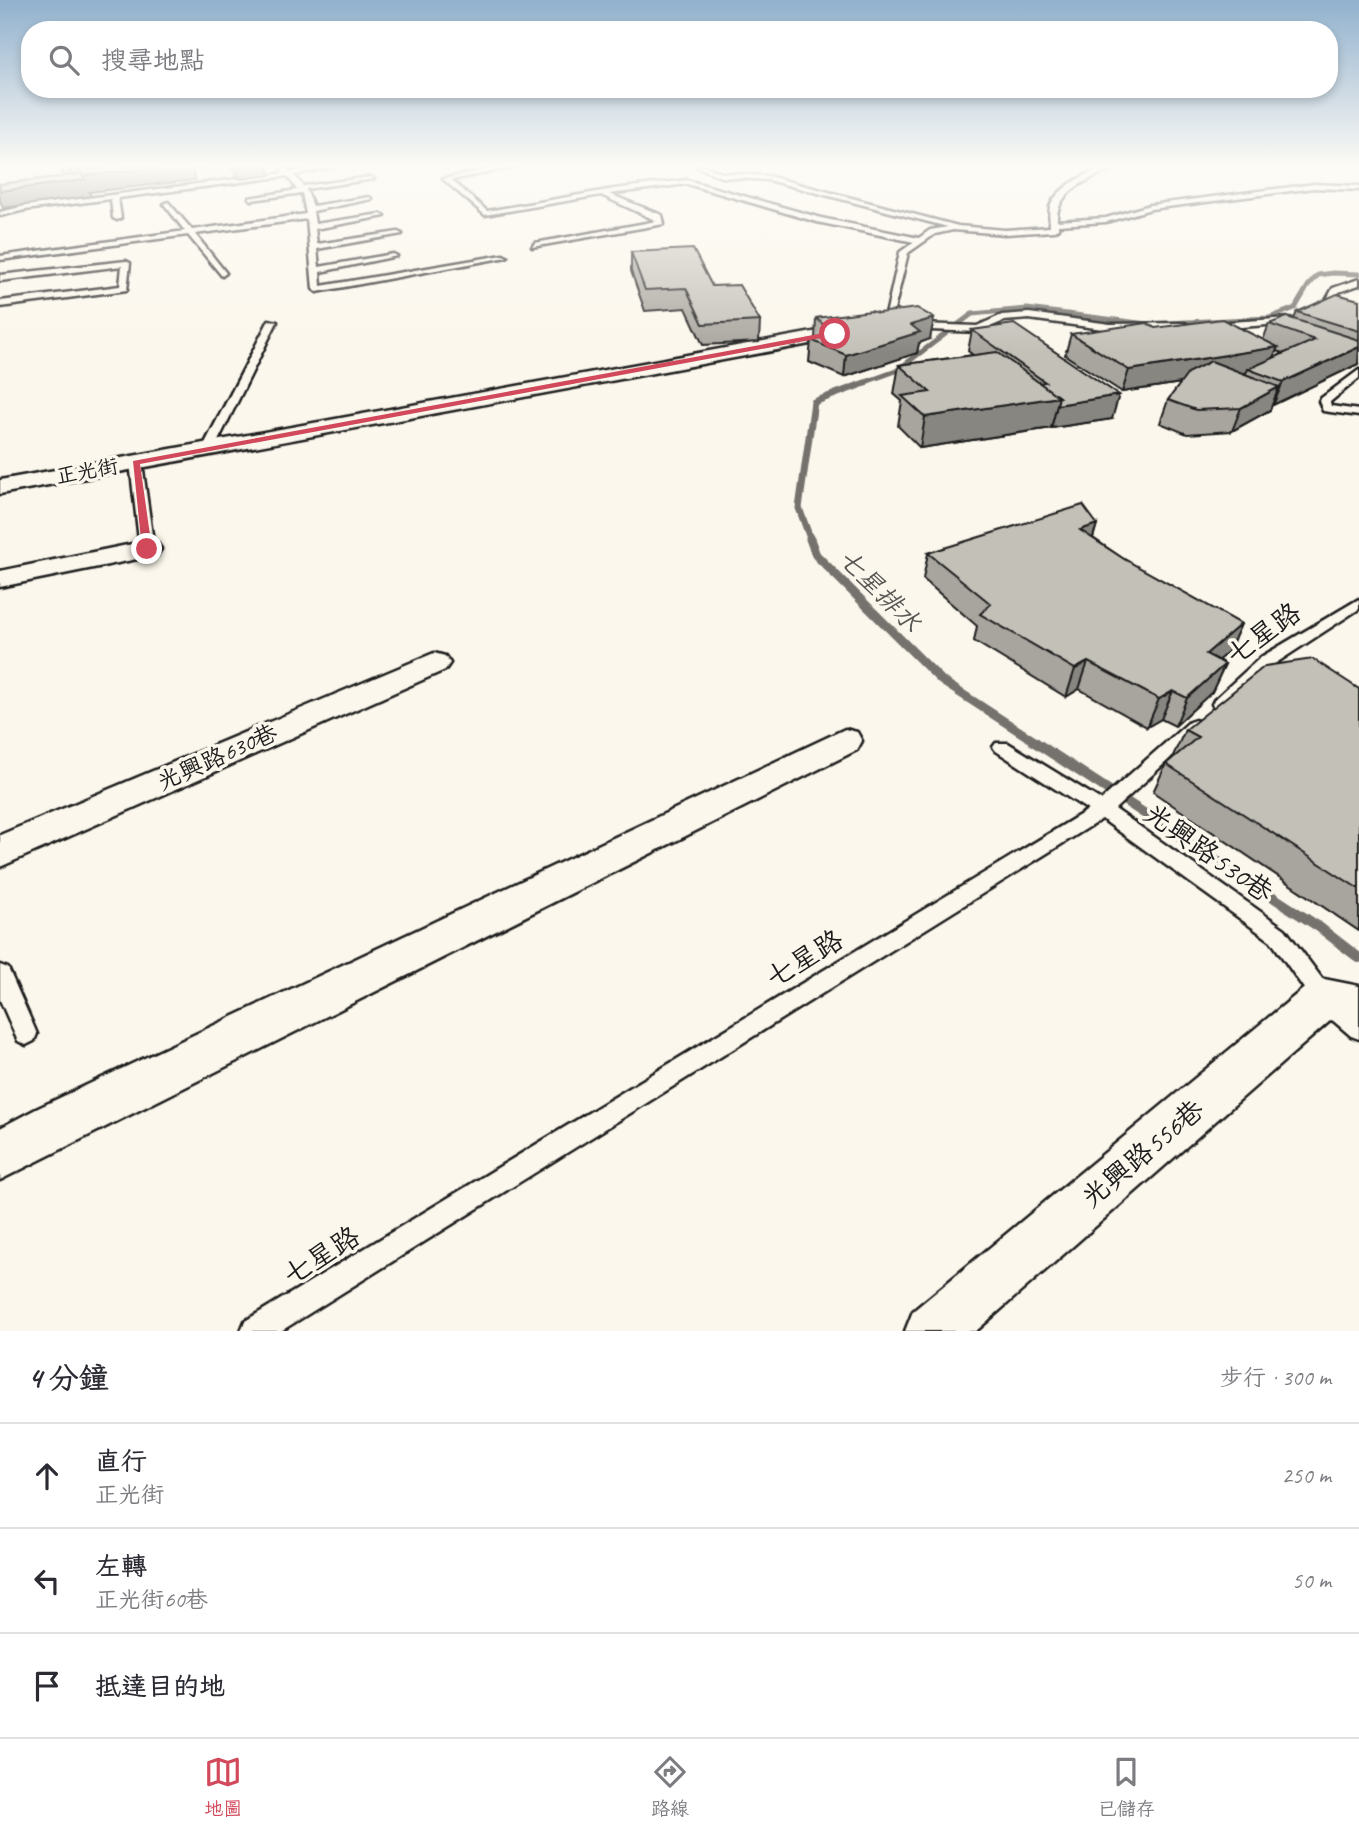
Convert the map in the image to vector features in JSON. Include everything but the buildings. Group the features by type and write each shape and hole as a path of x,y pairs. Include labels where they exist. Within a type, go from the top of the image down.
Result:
{"street":[{"name":"正光街","path":"0,487 886,326"},
{"path":"0,579 147,549"},
{"name":"光興路630巷","path":"0,852 434,663"},
{"path":"0,1155 53,1126 845,741"},
{"name":"光興路556巷","path":"933,1331 1347,1011"}],"lane":[{"path":"186,228 222,273"},
{"path":"0,258 218,228"},
{"path":"312,228 317,289 503,257"},
{"path":"535,245 628,228"},
{"path":"859,228 921,241"},
{"path":"962,228 933,232 904,252 886,326 978,328 1002,317 1029,316 1110,327 1191,326"},
{"path":"964,228 989,232 1025,232 1054,228"},
{"path":"313,247 398,234"},
{"path":"315,270 393,256"},
{"path":"0,278 126,263 124,288 0,304"},
{"path":"1205,326 1260,325 1304,316 1326,308 1336,290 1359,282"},
{"path":"208,449 272,322"},
{"path":"1260,325 1284,333"},
{"path":"1359,373 1324,401 1327,409 1359,413"},
{"path":"136,463 147,549"},
{"name":"七星路","path":"256,1331 1104,809 1267,661 1359,603"},
{"path":"1267,661 1290,669"},
{"name":"光興路530巷","path":"1002,747 1104,809 1278,935 1347,1011"},
{"path":"0,975 26,1034"}],"waterway":[{"name":"七星排水","path":"860,384 896,371 972,314 1027,309 1147,324 1269,318 1295,308 1318,275 1359,274"},
{"name":"七星排水","path":"811,541 799,508 814,402 865,383"},
{"name":"七星排水","path":"810,539 816,555 942,681 1036,742"},
{"name":"七星排水","path":"1033,741 1319,927 1359,958"}],"route":[{"path":"147,549 136,463 835,334"}]}
